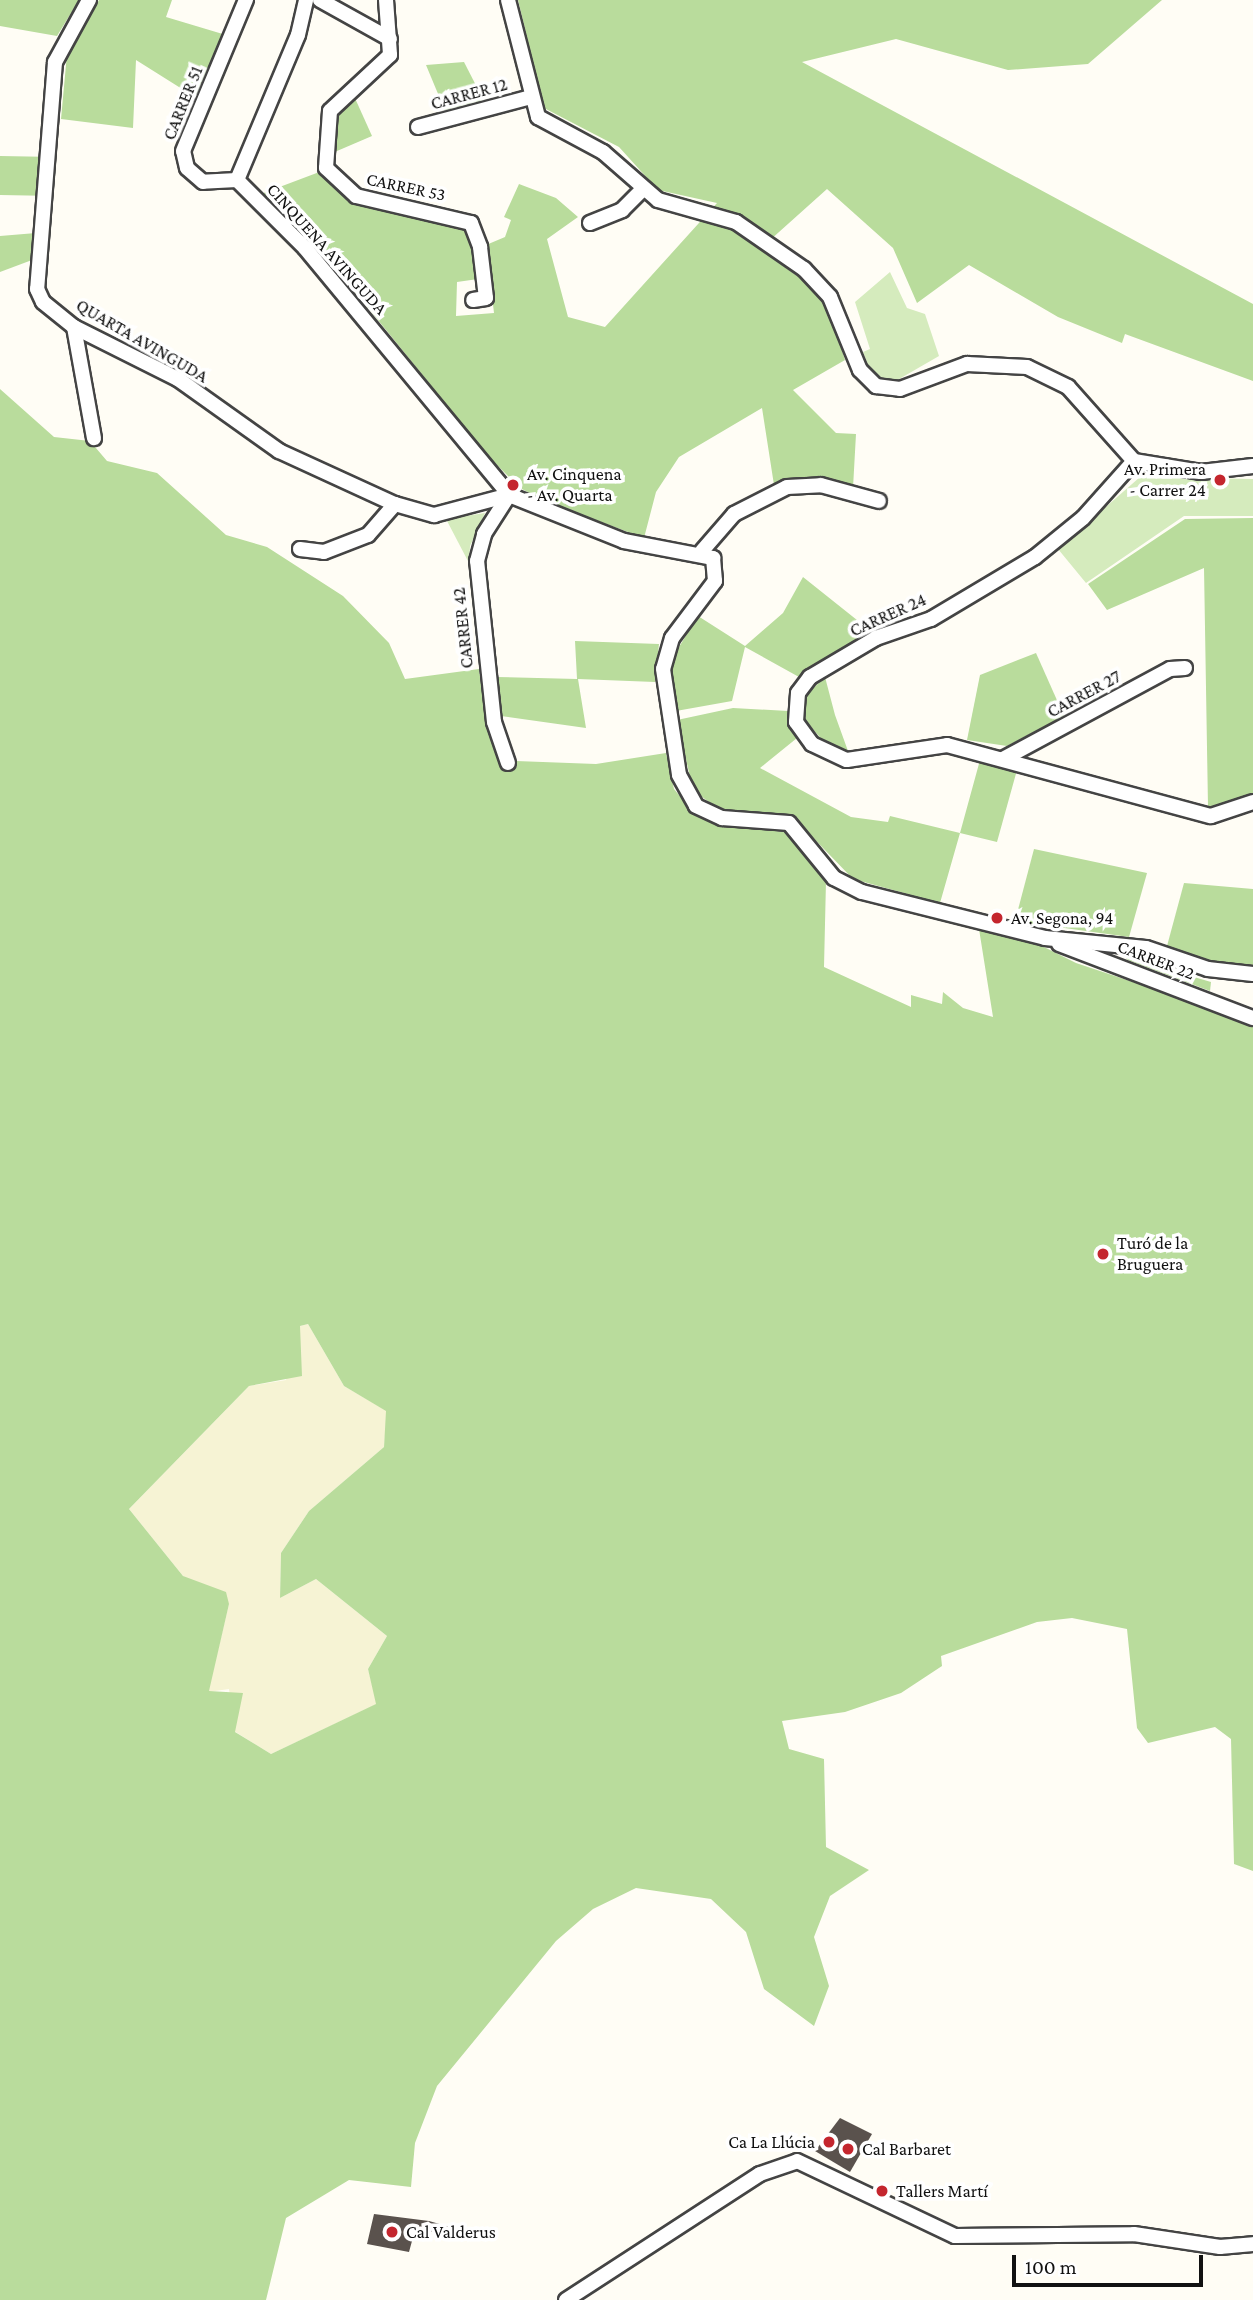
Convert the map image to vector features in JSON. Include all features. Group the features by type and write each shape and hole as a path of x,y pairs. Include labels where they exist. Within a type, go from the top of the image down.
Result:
{"street":[{"name":"QUARTA AVINGUDA","path":"89,0 55,62 37,289 43,302 74,327 178,380 279,451 395,504 434,515 509,495"},
{"name":"CARRER 51","path":"237,180 203,182 187,168 183,151 246,0"},
{"path":"237,180 298,35 306,0"},
{"path":"320,0 390,39"},
{"path":"386,0 390,39"},
{"path":"508,0 538,117 603,152 658,200 736,222 808,273 830,297 860,370 876,386 900,389 967,364 1027,367 1068,387 1134,461 1200,472 1253,466"},
{"name":"CARRER 53","path":"390,39 385,63 330,111 326,168 356,196 471,223 486,298 473,300"},
{"name":"CARRER 12","path":"418,127 531,97"},
{"name":"CINQUENA AVINGUDA","path":"237,180 305,248 509,495"},
{"path":"590,223 622,210 643,189"},
{"path":"74,327 94,438"},
{"name":"CARRER 24","path":"1134,461 1083,518 1034,557 931,619 876,638 810,677 798,693 799,728 832,755 863,760 947,745 1211,816 1253,802"},
{"path":"702,551 734,514 788,487 821,485 879,501"},
{"path":"509,495 657,551 702,551 716,563 715,581 672,638 663,669 675,759 692,802 722,818 789,823 834,878 853,888 1045,938 1133,946 1208,969 1253,974"},
{"name":"CARRER 42","path":"508,763 494,722 477,561 484,534 509,495"},
{"path":"300,549 324,552 368,535 395,504"},
{"name":"CARRER 27","path":"1003,759 1170,669 1185,668"},
{"name":"CARRER 22","path":"1045,938 1253,1018"},
{"path":"566,2300 760,2174 797,2161 823,2168 943,2233 1001,2238 1134,2234 1220,2247 1253,2244"}],"shaded area":[{"path":"308,1324 344,1386 387,1411 384,1447 309,1511 281,1553 280,1598 316,1579 387,1636 368,1669 377,1704 271,1754 234,1731 229,1689 208,1692 229,1604 183,1576 129,1509 249,1386 286,1380 300,1326"}],"green space":[{"path":"0,0 79,0 57,36 0,26"},
{"path":"99,0 172,0 166,17 226,35 198,99 136,60 133,128 61,119 67,54"},
{"path":"518,0 1162,0 1088,64 1008,70 896,39 802,62 1253,304 1253,381 1125,334 1122,343 1058,317 969,265 917,303 893,248 827,189 760,249 804,281 829,310 845,360 793,390 836,433 856,434 853,488 803,480 774,485 762,408 679,457 656,492 644,538 545,501 520,488 488,456 331,262 261,194 322,171 353,204 468,230 478,279 457,282 456,316 494,313 486,245 505,237 511,220 504,217 519,184 556,198 578,217 547,239 568,317 605,327 717,203 658,190 619,147 544,108"},
{"path":"464,62 485,103 446,113 426,65"},
{"path":"354,96 372,136 330,154 332,119"},
{"path":"0,156 42,157 41,196 0,195"},
{"path":"36,233 32,260 0,272 0,236"},
{"path":"890,272 907,308 925,314 939,356 894,382 881,381 868,365 863,352 870,349 855,302"},
{"path":"0,389 54,437 90,441 107,461 157,473 226,535 267,547 343,596 389,643 405,679 479,669 485,714 506,767 516,761 596,764 666,753 674,789 694,813 716,823 791,833 826,881 824,967 911,1007 911,995 942,1004 943,992 963,1008 993,1017 979,929 1038,944 1076,963 1253,1022 1253,1871 1234,1864 1231,1739 1215,1727 1148,1743 1137,1728 1127,1629 1072,1618 1037,1622 941,1656 942,1666 901,1693 845,1712 782,1721 789,1749 824,1759 826,1847 869,1870 830,1896 814,1937 829,1986 814,2026 764,1989 746,1932 711,1899 636,1888 593,1909 556,1941 437,2086 415,2143 411,2187 349,2180 286,2218 266,2300 0,2300","holes":["308,1324 344,1386 386,1411 384,1447 309,1511 281,1553 280,1598 316,1579 387,1636 368,1669 376,1704 271,1754 235,1732 243,1693 209,1691 229,1604 226,1592 183,1576 129,1509 249,1386 302,1376 300,1326"]},
{"path":"1140,477 1253,479 1253,516 1184,516 1086,583 1058,549"},
{"path":"485,513 470,546 469,563 446,519"},
{"path":"1253,518 1253,793 1214,808 1208,807 1204,568 1107,610 1088,584 1185,519"},
{"path":"803,577 872,632 799,677 745,647 732,701 676,711 671,660 698,616 745,646 783,613"},
{"path":"575,641 659,644 655,682 578,679 586,728 501,716 496,677 577,679"},
{"path":"1036,653 1064,716 1007,746 967,740 980,675"},
{"path":"825,677 848,751 824,742 805,720 806,695"},
{"path":"733,708 788,711 797,738 760,768 851,817 888,822 890,816 960,833 940,903 853,879 793,817 718,809 693,790 677,720"},
{"path":"980,760 1017,770 997,842 960,833"},
{"path":"1034,849 1147,873 1129,937 1015,921"},
{"path":"1184,883 1253,889 1253,965 1214,962 1167,946"},
{"path":"1125,957 1211,982 1210,991 1128,960"}],"building":[{"path":"840,2118 872,2134 850,2172 815,2151"},
{"name":"Cal Valderus","path":"374,2214 429,2221 457,2229 456,2235 415,2230 409,2252 367,2244"}],"place":[{"name":"Av. Primera - Carrer 24","path":"1220,480"},
{"name":"Av. Cinquena - Av. Quarta","path":"513,485"},
{"name":"Av. Segona, 94","path":"997,918"},
{"name":"Turó de la Bruguera","path":"1103,1254"},
{"name":"Ca La Llúcia","path":"829,2142"},
{"name":"Cal Barbaret","path":"848,2149"},
{"name":"Tallers Martí","path":"882,2191"},
{"name":"Cal Valderus","path":"392,2232"}]}
